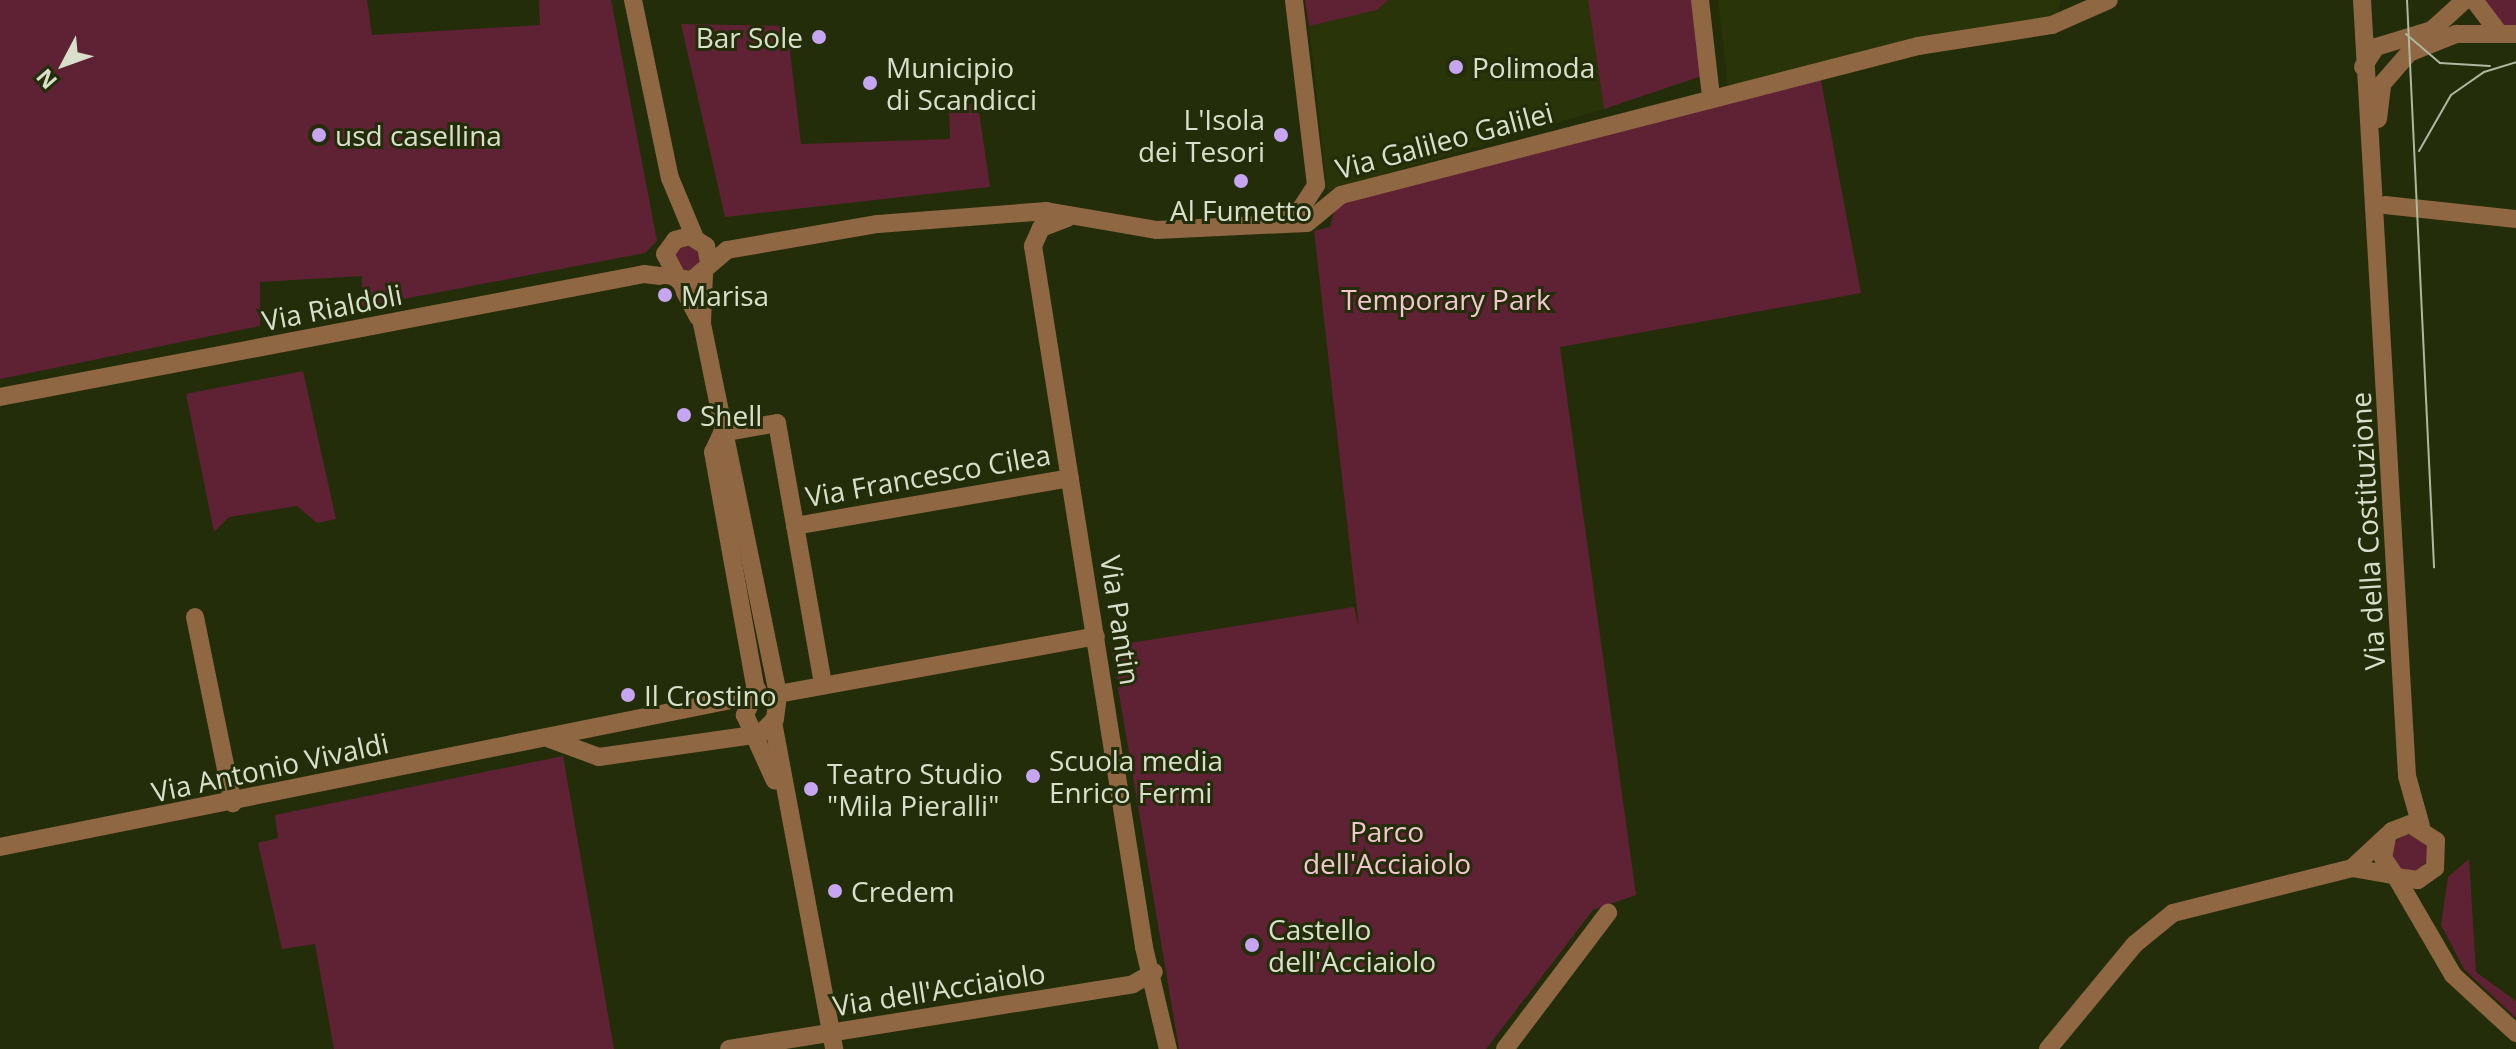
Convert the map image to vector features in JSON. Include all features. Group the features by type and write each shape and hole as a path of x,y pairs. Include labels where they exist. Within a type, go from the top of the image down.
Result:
{"street":[{"path":"633,0 670,178 706,268 702,323 765,692 773,722 783,798 832,1042"},
{"path":"1267,220 1300,210 1316,185 1294,0"},
{"path":"1700,0 1711,97"},
{"name":"Via Galileo Galilei","path":"1029,212 1157,230 1267,220 1307,223 1337,197 1711,97 1918,46 2052,25 2109,0"},
{"path":"2362,0 2372,24 2394,41"},
{"name":"Via della Costituzione","path":"2362,0 2363,69 2382,271 2408,788 2421,826"},
{"path":"2363,69 2371,50 2432,30 2465,0"},
{"path":"2474,0 2506,32"},
{"name":"Via della Costituzione","path":"2382,271 2385,205 2377,107 2385,78 2409,53 2449,36 2506,32"},
{"path":"670,178 670,244 665,260 702,323"},
{"path":"2385,205 2516,219"},
{"name":"Via Rialdoli","path":"0,397 644,274 690,280 727,250 878,224 1029,212"},
{"name":"Via Pantin","path":"1067,218 1041,228 1033,246 1144,947 1154,972 1168,1049"},
{"path":"670,244 695,238"},
{"path":"722,433 777,423 823,685"},
{"name":"Via Francesco Cilea","path":"795,526 1070,478"},
{"path":"195,617 233,803"},
{"name":"Via Antonio Vivaldi","path":"0,847 550,739 584,729 765,692 823,685 1096,636"},
{"path":"765,692 745,715 783,798"},
{"path":"550,739 599,757 755,733 773,722"},
{"path":"572,747 584,729"},
{"name":"Via della Costituzione","path":"2391,833 2408,788"},
{"path":"2048,1049 2135,944 2173,913 2352,868 2415,881 2435,868 2438,847 2421,826 2391,833 2352,868"},
{"path":"2391,833 2382,855 2453,975 2516,1033"},
{"path":"1505,1049 1608,913"},
{"name":"Via dell'Acciaiolo","path":"729,1049 832,1042 1133,984 1154,972"}],"shaded area":[{"name":"Polimoda","path":"1388,0 1588,0 1604,109 1327,191 1309,26 1377,10"},
{"path":"1718,0 2061,0 2055,20 1728,87"}],"green space":[{"name":"usd casellina","path":"0,0 367,0 372,35 540,25 539,0 611,0 657,241 645,253 361,307 362,276 260,282 260,326 0,379"},
{"path":"1305,0 1388,0 1377,10 1309,26"},
{"path":"1588,0 1692,0 1702,76 1604,109"},
{"path":"2482,0 2516,0 2516,25 2503,25"},
{"path":"681,24 787,26 801,144 950,139 949,103 978,105 990,187 725,217"},
{"path":"1820,76 1861,293 1560,347 1636,895 1593,910 1486,1049 1179,1049 1111,646 1354,607 1359,627 1314,231 1330,227 1337,202"},
{"path":"687,246 698,253 699,258 692,269 687,270 676,263 675,258 682,247"},
{"path":"303,371 336,519 317,523 297,506 229,517 214,532 186,394"},
{"path":"563,756 614,1049 334,1049 315,944 282,949 258,843 278,838 275,815"},
{"path":"2410,835 2423,840 2428,853 2423,866 2410,871 2397,866 2392,853 2397,840"},
{"path":"2469,859 2476,972 2516,1001 2516,1018 2464,969 2441,925 2448,877"}],"tram line":[{"path":"2407,0 2434,567"},
{"path":"2406,34 2440,63 2490,66"},
{"path":"2419,151 2451,95 2484,72 2516,62"}],"place":[{"name":"Bar Sole","path":"819,37"},
{"name":"Polimoda","path":"1456,67"},
{"name":"Municipio di Scandicci","path":"870,83"},
{"name":"usd casellina","path":"319,135"},
{"name":"L'Isola dei Tesori","path":"1281,135"},
{"name":"Al Fumetto","path":"1241,181"},
{"name":"Marisa","path":"665,295"},
{"name":"Shell","path":"684,415"},
{"name":"Il Crostino","path":"628,695"},
{"name":"Scuola media Enrico Fermi","path":"1033,776"},
{"name":"Teatro Studio \"Mila Pieralli\"","path":"811,789"},
{"name":"Credem","path":"835,891"},
{"name":"Castello dell'Acciaiolo","path":"1252,945"}],"park label":[{"name":"Temporary Park","path":"1446,299"},
{"name":"Parco dell'Acciaiolo","path":"1387,847"}]}
